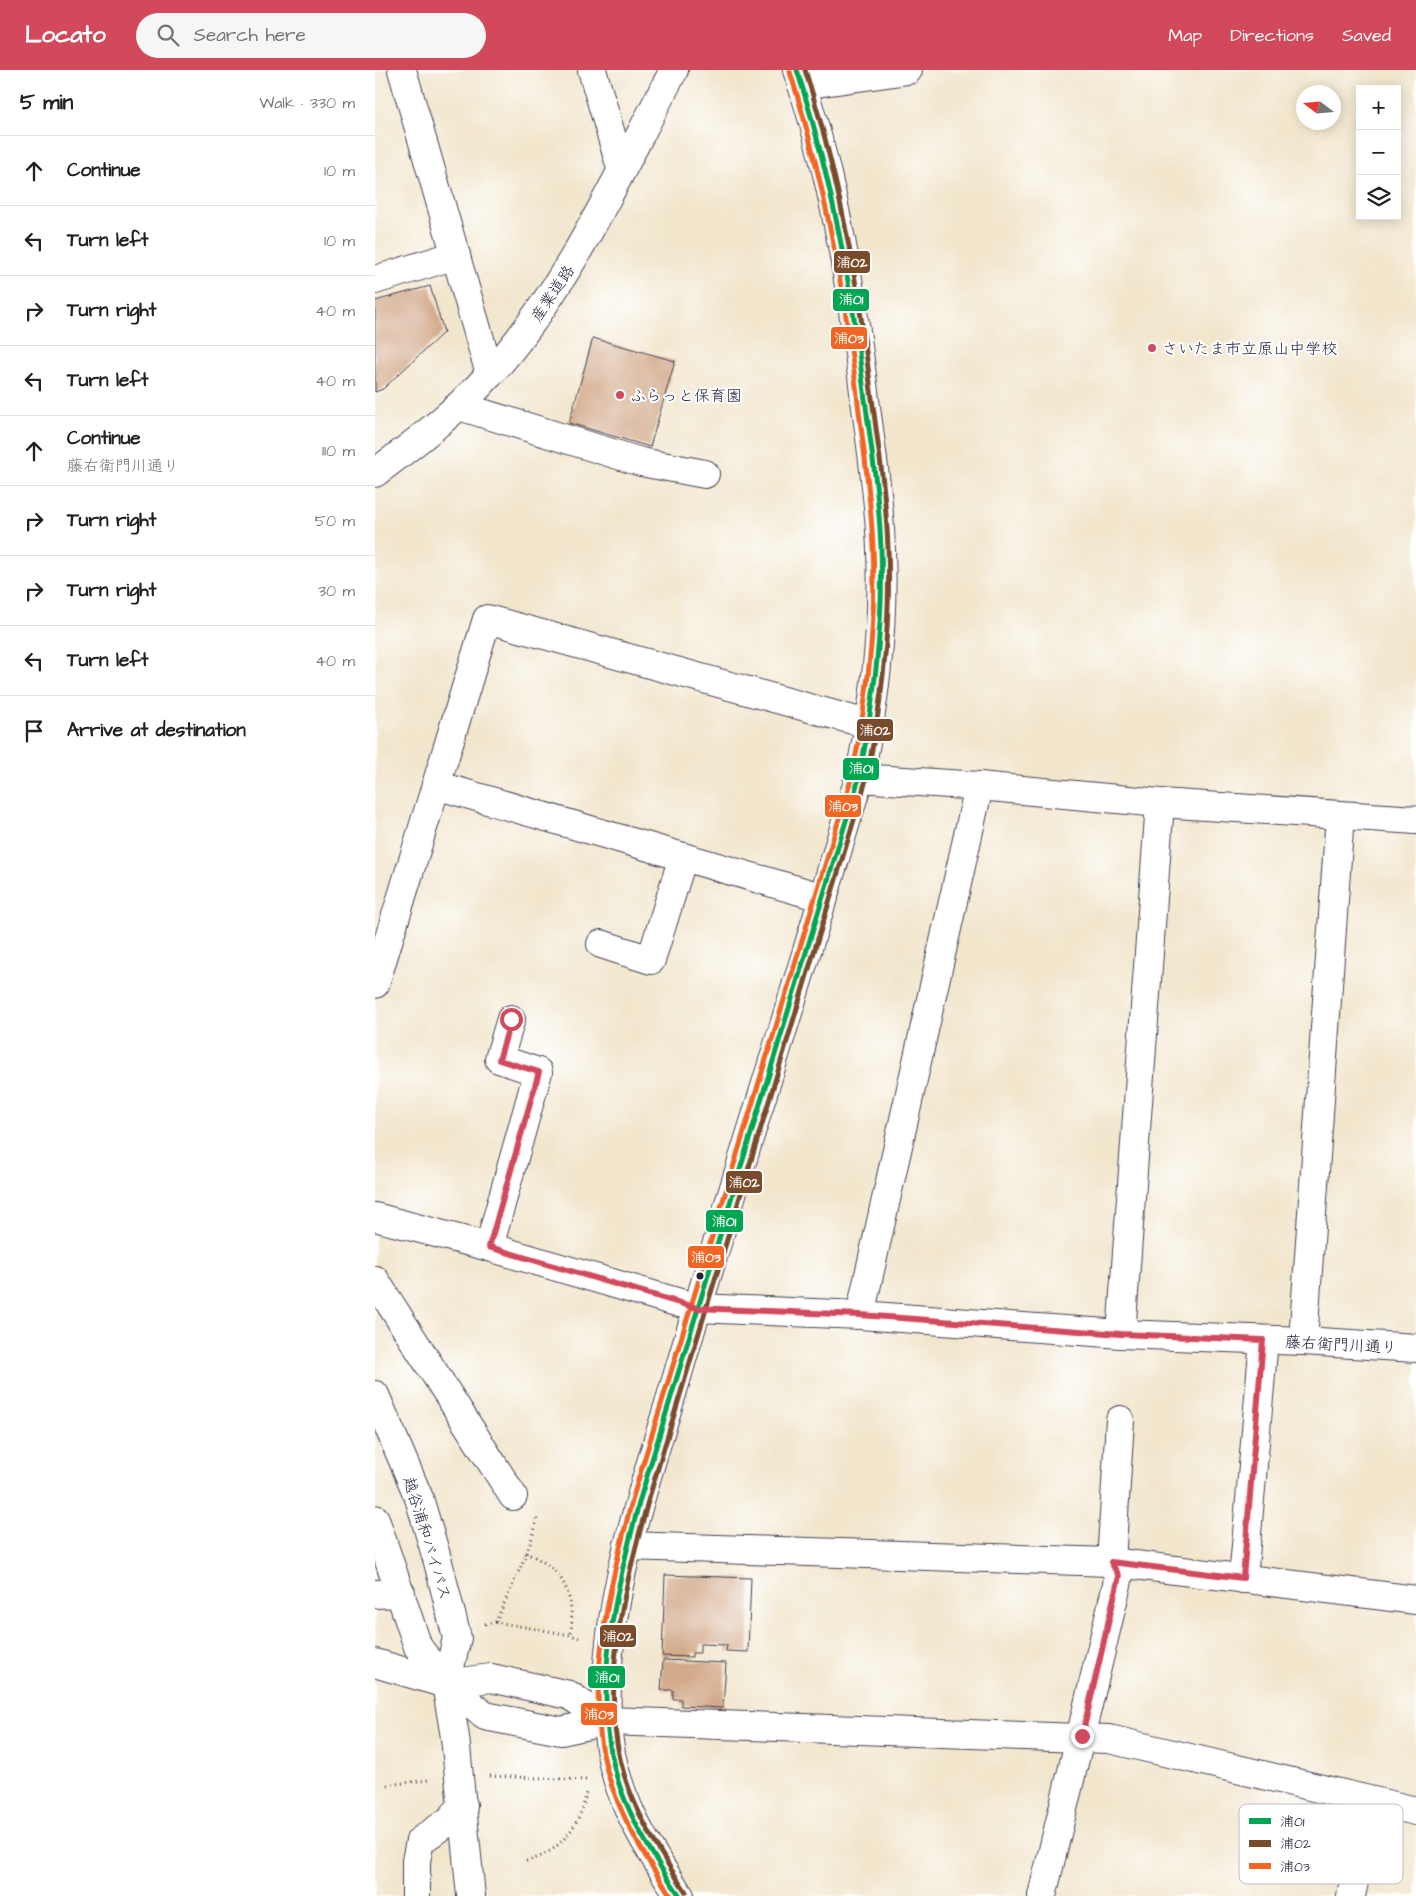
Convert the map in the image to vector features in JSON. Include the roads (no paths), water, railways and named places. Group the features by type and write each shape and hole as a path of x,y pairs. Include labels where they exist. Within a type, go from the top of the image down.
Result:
{"main road":[{"path":"402,70 490,374"},
{"path":"592,70 621,168"},
{"name":"産業道路","path":"375,472 459,406 490,374 530,325 571,265 674,70"},
{"path":"680,1896 649,1850 627,1808 612,1764 607,1721 607,1675 613,1616 628,1546 697,1308 824,898 859,778 871,725 879,639 881,549 871,443 854,311 828,176 799,77 908,70"},
{"path":"375,280 455,255"},
{"path":"459,406 641,462 705,474"},
{"path":"375,984 487,619 871,725"},
{"path":"859,778 979,786 1160,803 1416,820"},
{"path":"436,785 824,898"},
{"path":"860,1315 979,786"},
{"path":"1121,1334 1160,803"},
{"path":"1303,1341 1340,815"},
{"path":"601,944 651,960 683,857"},
{"path":"489,1247 539,1072 499,1060 511,1019"},
{"name":"藤右衛門川通り","path":"375,1217 489,1247 697,1308 860,1315 1121,1334 1303,1341 1416,1348"},
{"path":"375,1280 525,1501"},
{"path":"1243,1578 1263,1340"},
{"name":"越谷浦和バイパス","path":"375,1395 419,1498 439,1562 457,1638 446,1684 455,1737 471,1896"},
{"path":"1042,1896 1119,1576 1111,1562 1121,1420"},
{"name":"越谷浦和バイパス","path":"375,1519 388,1594 418,1647 446,1684"},
{"path":"628,1546 1111,1562 1416,1600"},
{"path":"375,1663 446,1684 485,1716 561,1731 607,1721 1082,1736 1109,1739 1384,1804"},
{"path":"446,1684 491,1678 569,1695 607,1721"},
{"path":"416,1896 416,1861 420,1841 450,1820 463,1805"},
{"path":"1403,1808 1416,1811"}],"place":[{"name":"さいたま市立原山中学校","path":"1152,348"},
{"name":"ふらっと保育園","path":"620,395"}]}
